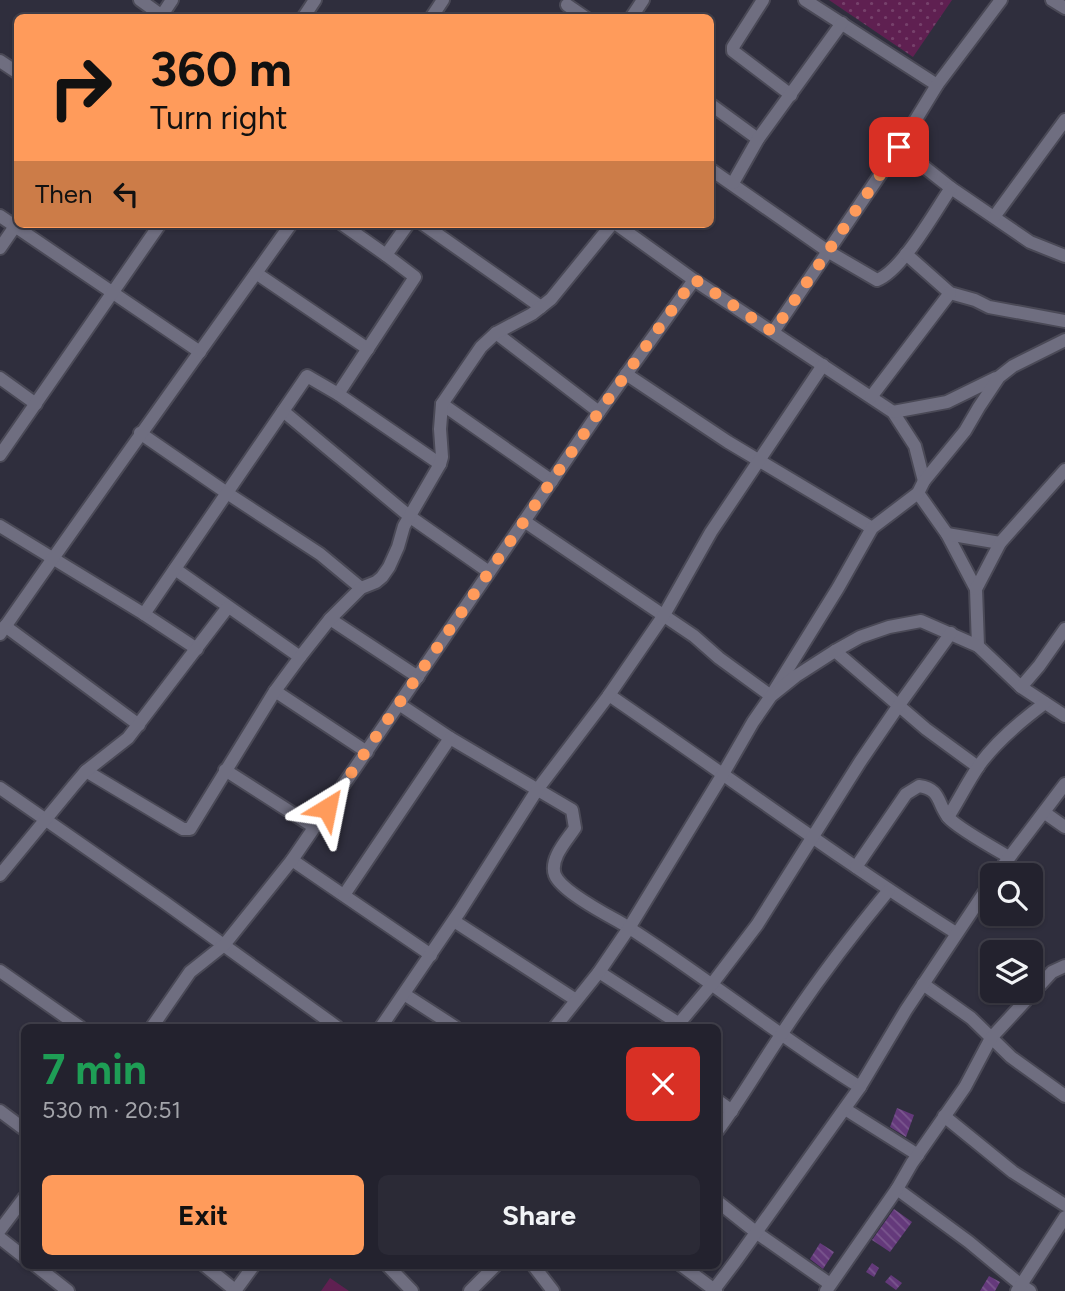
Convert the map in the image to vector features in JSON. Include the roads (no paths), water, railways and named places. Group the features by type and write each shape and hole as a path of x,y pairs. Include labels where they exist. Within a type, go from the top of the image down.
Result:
{"street":[{"path":"140,0 158,14"},
{"path":"763,0 732,50 791,94"},
{"path":"806,0 937,85"},
{"path":"773,332 899,147 937,85 1001,0"},
{"path":"1052,0 1065,8"},
{"path":"733,183 758,139 842,23"},
{"path":"714,107 758,139"},
{"path":"994,217 1063,127"},
{"path":"899,147 951,188 1030,242 1064,253"},
{"path":"714,171 829,252 877,280 893,271 951,188"},
{"path":"0,248 14,227"},
{"path":"22,228 200,352"},
{"path":"0,455 157,228"},
{"path":"139,725 3,630 288,228"},
{"path":"338,394 415,277 348,228"},
{"path":"386,254 405,228"},
{"path":"429,228 541,307"},
{"path":"86,771 183,829 188,830 191,827 275,691 300,657 330,619 361,588 382,577 389,567 409,516 440,464 442,404 481,347 496,333 541,307 611,228"},
{"path":"620,228 893,412 915,446 921,487 976,589 978,646"},
{"path":"906,254 950,293 989,307 1065,321"},
{"path":"256,273 368,349"},
{"path":"154,1024 190,972 224,945 292,860 599,412 694,279"},
{"path":"871,397 950,293"},
{"path":"496,333 599,412"},
{"path":"893,412 947,401 999,377 1013,366 1065,340"},
{"path":"383,1024 431,955 537,790 609,695 664,615 711,532 823,365"},
{"path":"626,374 728,442 872,528"},
{"path":"144,614 307,376 440,464"},
{"path":"557,1024 599,972 629,928 872,528 921,487 965,431 999,377"},
{"path":"0,378 36,404"},
{"path":"442,404 552,481"},
{"path":"283,411 409,516 489,572"},
{"path":"141,433 320,554 361,588"},
{"path":"976,589 1000,543 1065,470"},
{"path":"524,521 694,636 771,696"},
{"path":"0,526 197,649"},
{"path":"947,534 1000,543"},
{"path":"175,569 300,657"},
{"path":"0,875 86,771 120,746 139,725 228,607"},
{"path":"330,619 418,677"},
{"path":"771,696 796,676 860,637 889,627 921,621 978,646 1021,687 1065,716"},
{"path":"1021,687 1040,666 1065,629"},
{"path":"678,1024 712,985 757,925 899,705 951,633"},
{"path":"835,652 926,729 978,767"},
{"path":"275,691 367,752"},
{"path":"609,695 813,838 956,933"},
{"path":"948,817 978,767 993,748 1045,703"},
{"path":"399,704 572,810 575,828 555,860 554,874 562,887 629,928 860,1087"},
{"path":"344,895 450,737"},
{"path":"225,770 314,827"},
{"path":"1005,863 1065,784"},
{"path":"856,867 906,794 916,787 926,788 936,794 948,817 1009,857"},
{"path":"0,788 333,1024"},
{"path":"1045,813 1065,827"},
{"path":"292,860 431,955"},
{"path":"721,1126 841,949 889,890"},
{"path":"686,1269 714,1291 860,1087 923,984 980,898"},
{"path":"454,920 576,1000"},
{"path":"721,1204 828,1287 965,1087 991,1038 1052,972 1065,966"},
{"path":"0,971 76,1024"},
{"path":"599,972 676,1024"},
{"path":"1052,972 1065,981"},
{"path":"923,984 957,1007 1011,1057 1065,1096"},
{"path":"404,994 450,1024"},
{"path":"721,1103 732,1111"},
{"path":"845,1109 918,1155"},
{"path":"0,1111 21,1127"},
{"path":"944,1116 1013,1172 1065,1205"},
{"path":"897,1189 969,1242 1022,1289 1065,1217"},
{"path":"0,1230 21,1202"},
{"path":"0,1238 21,1255"},
{"path":"40,1269 68,1291"},
{"path":"209,1269 236,1291 251,1269"},
{"path":"391,1269 412,1291"},
{"path":"470,1291 492,1269"},
{"path":"536,1269 553,1291"}]}
